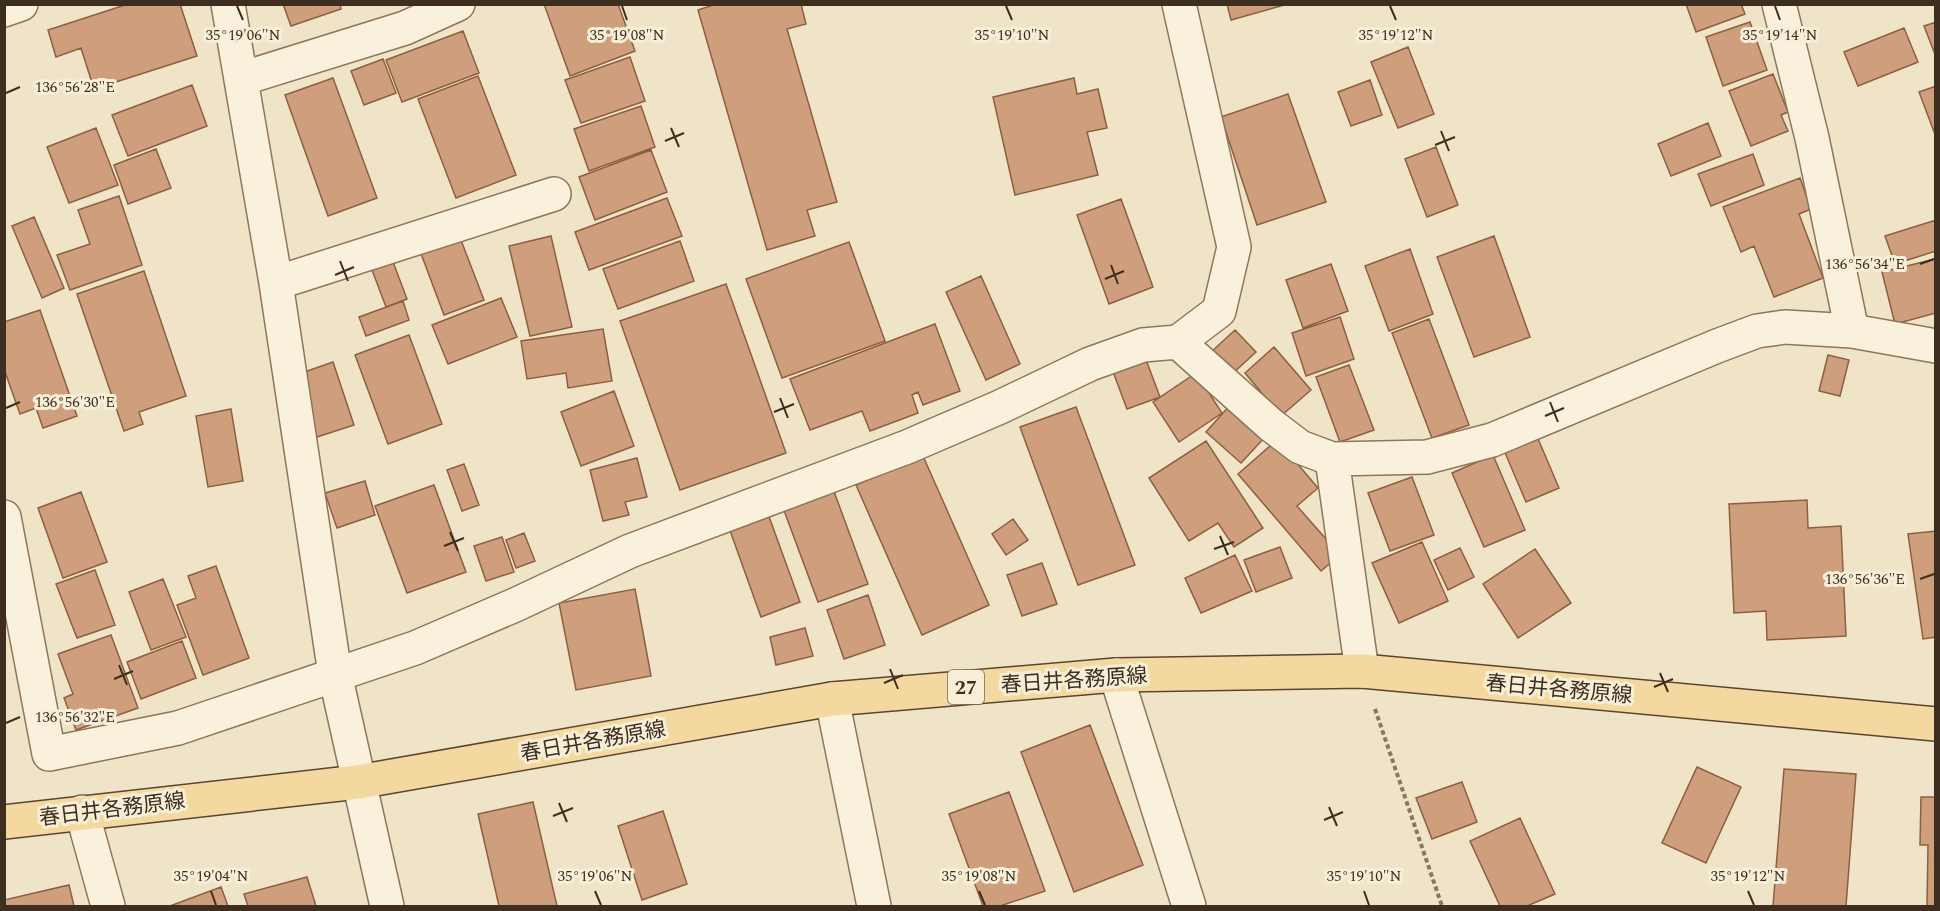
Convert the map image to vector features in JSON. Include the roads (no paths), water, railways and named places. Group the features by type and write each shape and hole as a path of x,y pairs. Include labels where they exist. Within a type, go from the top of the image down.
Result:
{"main road":[{"name":"春日井各務原線","path":"4,822 358,782 832,699 1116,675 1362,671 1935,724"}],"street":[{"path":"4,10 21,4"},
{"path":"228,4 276,283 335,674 387,906"},
{"path":"241,79 405,28 458,4"},
{"path":"4,517 49,754 178,729 415,648 515,605 630,551 907,447 1000,407 1090,364 1143,345 1178,342 1219,311 1234,247 1179,4"},
{"path":"1779,4 1812,138 1852,331"},
{"path":"276,283 554,194"},
{"path":"1178,342 1270,425 1300,447 1332,459 1427,457 1492,440 1706,350 1757,331 1785,327 1852,331 1935,346"},
{"path":"1332,459 1362,671"},
{"path":"1116,675 1189,906"},
{"path":"832,699 874,906"},
{"path":"82,812 108,906"}]}
